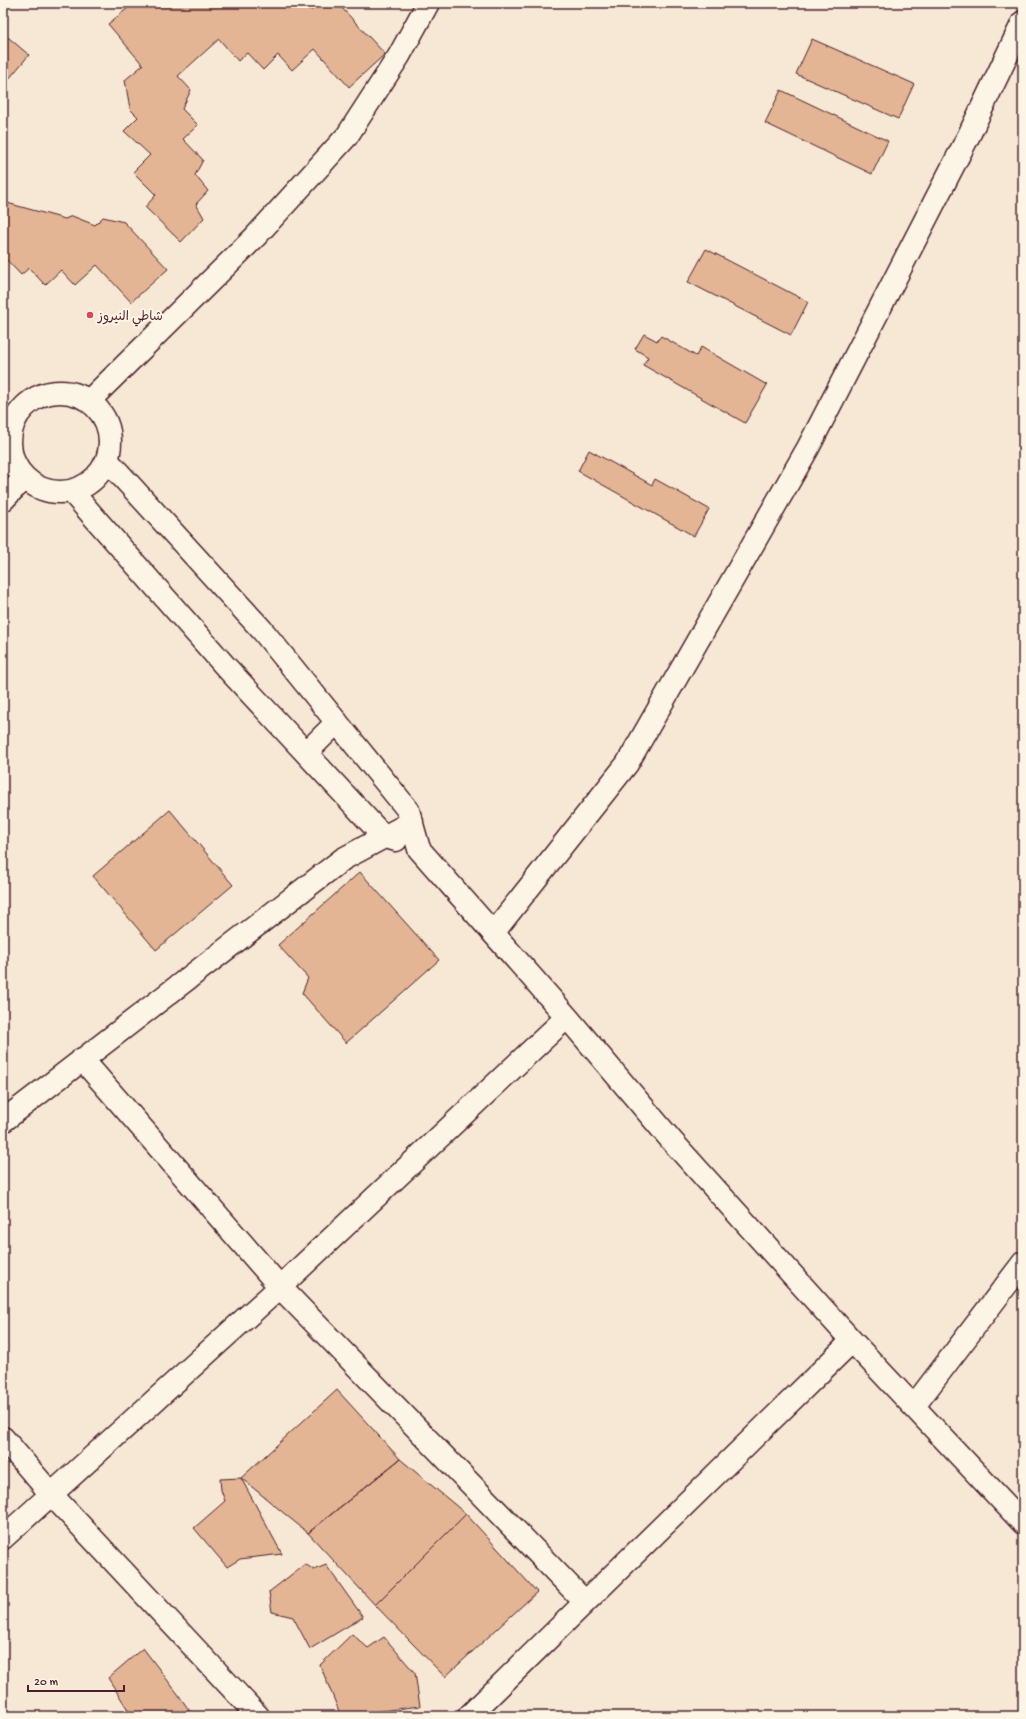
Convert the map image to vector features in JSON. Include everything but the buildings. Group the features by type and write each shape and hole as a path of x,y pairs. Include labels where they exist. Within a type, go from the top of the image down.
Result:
{"street":[{"path":"89,401 255,237 347,136 399,56 428,3"},
{"path":"493,933 627,764 808,448 968,135 1023,22"},
{"path":"57,392 74,394 89,401 101,413 108,428 110,444 107,460 99,474 86,486 71,491 54,492 38,488 24,478 14,465 10,449 10,432 14,422 27,404 41,396 57,392"},
{"path":"107,460 262,630 408,810 419,849 567,1017 672,1141 852,1340 1023,1523"},
{"path":"3,500 24,478"},
{"path":"71,491 226,667 383,836 419,849"},
{"path":"306,753 337,722"},
{"path":"3,1121 343,859 383,836 412,822"},
{"path":"3,1538 280,1287 567,1017"},
{"path":"82,1059 280,1287 585,1602"},
{"path":"914,1406 1023,1263"},
{"path":"469,1716 852,1340"},
{"path":"3,1438 51,1494 258,1716"}],"place":[{"name":"شاطي النيروز","path":"90,315"}]}
